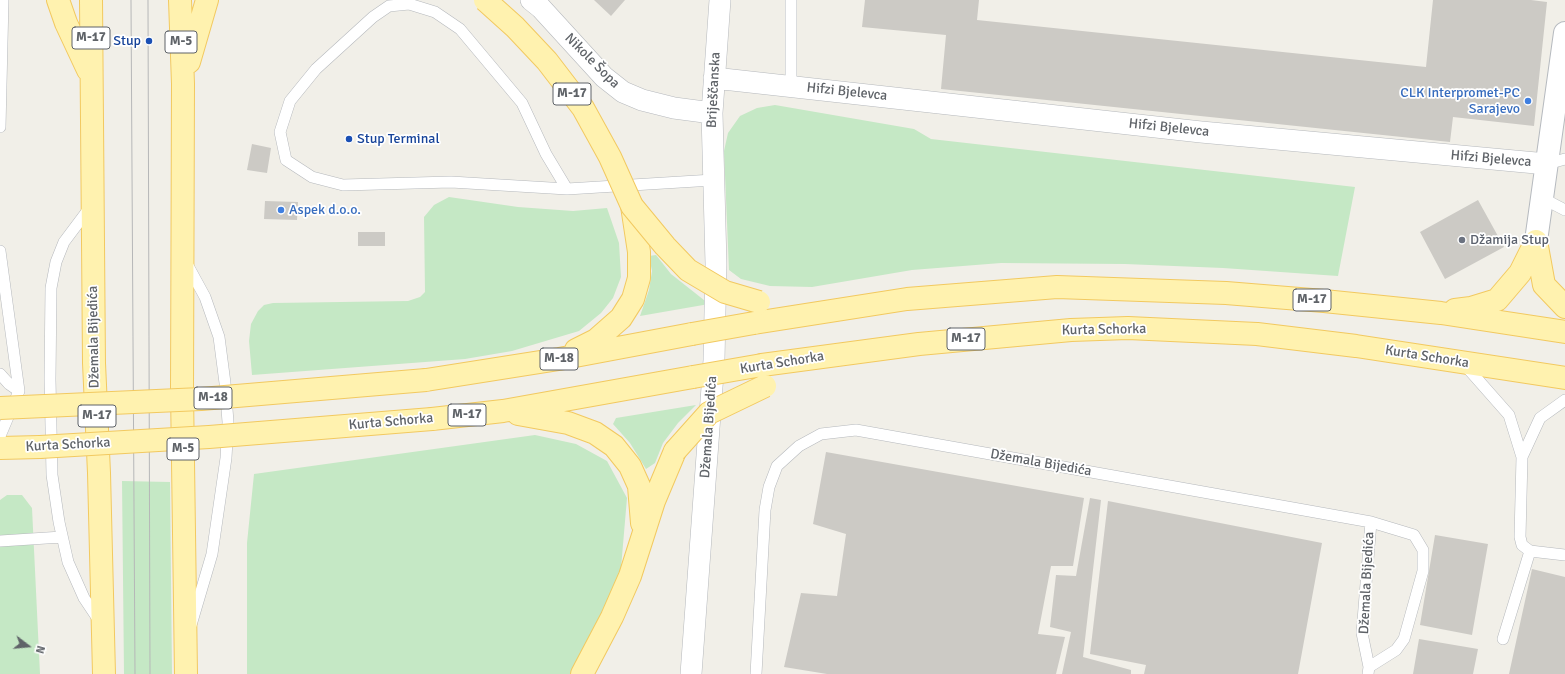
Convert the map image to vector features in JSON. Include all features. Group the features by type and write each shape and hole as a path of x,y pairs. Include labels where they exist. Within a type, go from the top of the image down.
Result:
{"main road":[{"path":"58,0 66,23 91,76"},
{"name":"Džemala Bijedića","path":"91,0 94,363 104,674"},
{"name":"M-5","path":"180,0 183,256 182,391 186,674"},
{"path":"182,84 207,0"},
{"name":"M-17","path":"485,0 515,27 547,61 583,108 610,157 632,206 665,246 688,270 724,292 759,302 817,312 907,299 1057,287 1226,292 1441,313 1565,332"},
{"name":"Hifzi Bjelevca","path":"1536,241 1542,198 1556,162 1565,33"},
{"path":"559,359 596,340 621,318 633,299 639,278 640,252 632,206"},
{"path":"1536,241 1544,285 1565,307"},
{"path":"1441,313 1471,308 1497,300 1520,273 1536,241"},
{"name":"M-18","path":"0,408 201,400 426,380 559,359 817,312"},
{"name":"Kurta Schorka","path":"0,448 209,437 432,419 503,411 693,377 764,376 804,359 919,344 1071,330 1128,328 1257,334 1356,346 1565,378"},
{"path":"582,674 612,617 630,576 654,501 675,451 709,413 764,376"},
{"path":"503,411 568,422 595,432 614,446 630,466 639,486 642,508 642,536"}],"street":[{"name":"Nikole Šopa","path":"531,0 541,8 604,77 623,92 642,100 674,108 712,113"},
{"name":"Briješčanska","path":"713,180 712,113 720,0"},
{"name":"Hifzi Bjelevca","path":"714,78 1193,131 1556,162"},
{"name":"Džemala Bijedića","path":"691,674 714,360 716,264 713,180"}],"lane":[{"path":"0,127 3,0"},
{"name":"Hifzi Bjelevca","path":"790,0 790,86"},
{"path":"567,190 546,154 522,103 460,29 435,12 409,4 389,6 373,16 316,69 290,101 280,132 286,160 312,177 343,184 451,182 567,190 713,180"},
{"path":"1542,198 1565,210"},
{"path":"92,204 64,242 56,262 51,288 50,379 52,475 62,537 68,562 84,598 103,627"},
{"path":"0,251 19,391 0,436"},
{"path":"183,256 204,297 219,337 228,422 226,458 212,554 200,601 186,641"},
{"path":"1463,363 1509,415 1522,457 1520,537 1522,544 1530,551 1565,555"},
{"path":"0,374 19,391"},
{"path":"1522,457 1540,418 1565,400"},
{"name":"Džemala Bijedića","path":"756,674 765,510 770,487 778,466 799,446 821,434 856,430 1371,522 1362,633 1368,670"},
{"path":"1368,670 1396,650 1404,639 1423,572 1423,550 1414,535 1371,522"},
{"path":"0,541 62,537"},
{"path":"1503,639 1530,551"}],"green space":[{"path":"775,105 914,129 931,139 1355,187 1338,276 1223,268 1125,264 1001,263 912,270 812,287 770,286 741,279 729,270 724,151 728,133 740,116 757,108"},
{"path":"449,197 518,207 573,211 607,208 619,243 621,277 613,298 601,313 579,331 512,351 465,359 252,375 249,341 251,324 258,311 264,305 273,303 408,301 420,297 425,292 424,217 434,205"},
{"path":"656,255 671,274 709,304 640,316 649,290 652,271 649,256"},
{"path":"696,405 678,423 663,443 655,463 646,469 630,443 613,424 616,418"},
{"path":"535,435 576,444 607,461 627,498 621,568 597,630 570,674 247,674 247,543 254,474"},
{"path":"122,481 170,482 172,674 124,674"},
{"path":"7,495 22,495 32,508 40,674 0,674 0,500"}],"building":[{"path":"594,0 625,0 611,16"},
{"path":"865,0 979,0 977,20 1426,67 1433,0 1531,0 1547,2 1534,126 1453,117 1450,142 941,89 946,35 862,27"},
{"path":"252,144 271,148 267,173 247,170"},
{"name":"Džamija Stup","path":"1478,200 1504,247 1445,279 1420,232"},
{"name":"Aspek d.o.o.","path":"265,201 298,202 297,220 264,219"},
{"path":"358,232 385,232 385,246 358,246"},
{"path":"826,452 1084,498 1073,566 1051,566 1038,634 1065,637 1056,674 827,674 784,667 801,593 837,596 846,534 813,524"},
{"path":"1090,498 1101,500 1083,657 1131,670 1131,674 1062,674 1071,632 1050,627 1056,575 1076,576"},
{"path":"1108,501 1322,543 1298,674 1144,674 1146,665 1090,654"},
{"path":"1435,535 1488,544 1472,635 1420,625"},
{"path":"1532,569 1565,577 1565,674 1509,674"},
{"path":"1419,639 1478,649 1473,674 1413,674"}],"tram line":[{"path":"131,0 135,674"},
{"path":"148,0 150,674"}],"place":[{"name":"Stup","path":"149,41"},
{"name":"CLK Interpromet-PC Sarajevo","path":"1528,101"},
{"name":"Stup Terminal","path":"349,139"},
{"name":"Aspek d.o.o.","path":"281,210"},
{"name":"Džamija Stup","path":"1462,240"}]}
